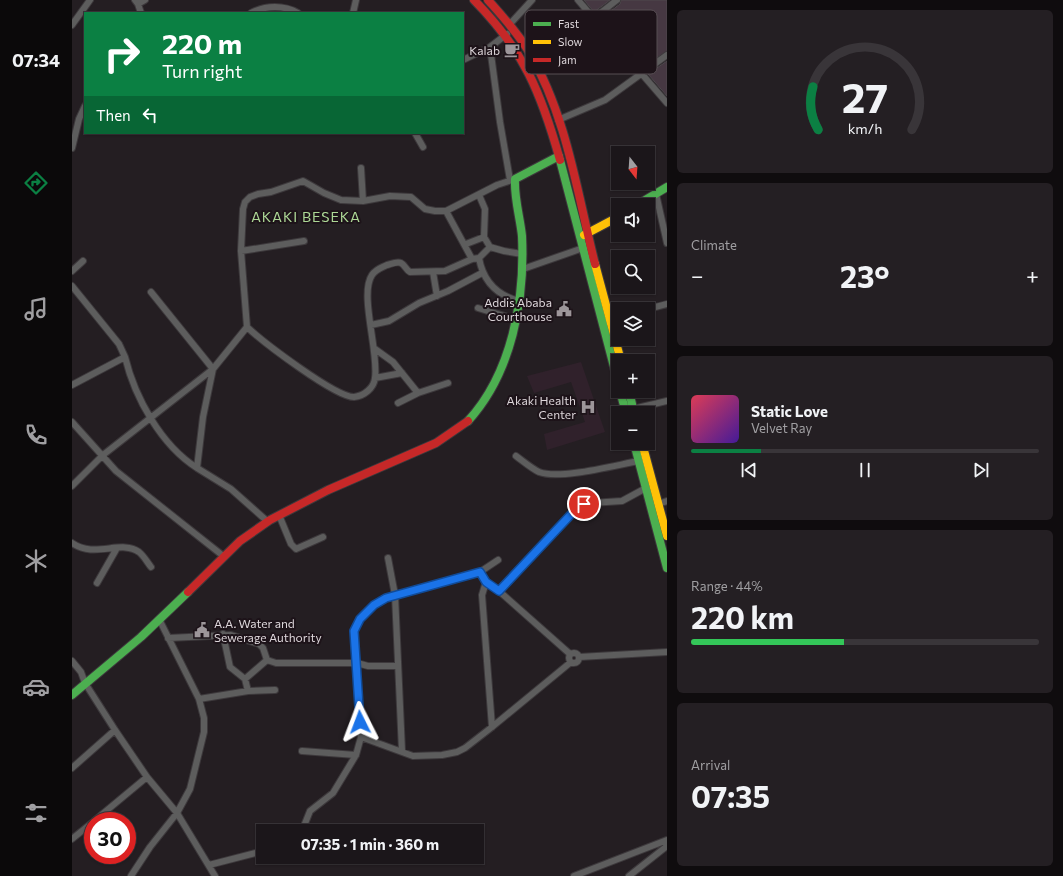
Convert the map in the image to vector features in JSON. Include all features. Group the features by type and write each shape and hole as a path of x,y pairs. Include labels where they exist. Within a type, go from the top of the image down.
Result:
{"main road":[{"path":"474,0 507,34 525,64"},
{"path":"488,0 510,24 525,49"},
{"path":"530,74 540,94 559,156 583,248 610,320 614,354"},
{"path":"540,74 548,90 558,120 619,354"},
{"path":"72,695 160,620 195,587 222,555 267,522 314,496 424,450 443,439 470,419 490,392 508,345 519,301 523,268 513,179 559,156"},
{"path":"649,198 667,187"},
{"path":"580,237 611,221"},
{"path":"636,450 667,568"},
{"path":"644,450 667,536"}],"street":[{"path":"72,25 90,0"},
{"path":"141,12 136,2 145,0"},
{"path":"353,12 356,0"},
{"path":"510,24 532,0"},
{"path":"578,0 587,10"},
{"path":"604,10 617,0"},
{"path":"254,12 265,8 278,7 287,8 296,12"},
{"path":"464,60 490,47 507,34"},
{"path":"72,486 103,455 213,369 247,328 241,251 242,209 245,202 250,197 271,192 303,181 333,197 350,201 363,201 390,196 411,197 429,211 446,210 513,179 490,47"},
{"path":"657,62 667,55"},
{"path":"558,120 605,100 621,90 639,74"},
{"path":"643,74 667,102"},
{"path":"72,148 79,119 84,108"},
{"path":"416,134 423,147"},
{"path":"361,168 363,201"},
{"path":"479,194 485,209 484,237 490,247 522,254"},
{"path":"656,194 667,243"},
{"path":"446,210 459,236 466,244 472,259"},
{"path":"466,244 484,237"},
{"path":"241,251 304,241"},
{"path":"247,328 279,355 346,395 354,397 363,395 372,386 375,378 375,349 369,310 369,281 377,269 400,263 410,272 445,271 472,259 479,258 490,247"},
{"path":"523,268 583,248"},
{"path":"479,258 482,273 500,293 508,298 519,301"},
{"path":"72,271 83,261"},
{"path":"433,272 437,296"},
{"path":"371,326 389,321 419,303 437,296 482,273"},
{"path":"72,286 119,344 125,357 134,387 150,417 180,455 197,468 207,472 231,490 267,522"},
{"path":"151,292 213,369"},
{"path":"655,307 667,304"},
{"path":"478,308 514,319"},
{"path":"375,349 393,362 418,393"},
{"path":"72,385 125,357"},
{"path":"197,468 202,417 213,369"},
{"path":"375,378 402,373"},
{"path":"398,403 418,393 448,383"},
{"path":"651,406 667,401"},
{"path":"72,422 103,455 110,465 127,481 179,519 222,555"},
{"path":"516,456 538,471 550,474 599,469 639,461"},
{"path":"499,591 576,509 591,502 622,501 646,488"},
{"path":"658,504 667,501"},
{"path":"279,515 291,544 296,549 300,549 323,537"},
{"path":"72,543 90,550 132,548 138,551 150,567"},
{"path":"97,583 117,548"},
{"path":"388,558 395,595 402,751"},
{"path":"305,824 310,812 333,793 356,755 361,737 354,631 356,624 374,605 395,595 480,572 498,560"},
{"path":"480,572 486,582 499,591 570,654"},
{"path":"486,582 482,595 492,727"},
{"path":"131,876 177,813 190,788 200,750 204,718 199,699 160,620"},
{"path":"168,638 223,634 259,644 263,648 267,660"},
{"path":"223,634 230,667 234,672 245,679 248,691"},
{"path":"570,654 576,653 579,657 667,652"},
{"path":"570,654 569,659 571,662"},
{"path":"361,737 414,756 423,757 457,752 465,748 492,727 571,662 576,662 579,657"},
{"path":"267,660 276,663 357,663 368,666 398,666"},
{"path":"245,679 267,660"},
{"path":"72,661 81,672 85,683 147,777 177,813 215,876"},
{"path":"199,699 248,691 275,690"},
{"path":"72,768 115,730"},
{"path":"302,751 356,755"},
{"path":"104,812 147,777"},
{"path":"72,839 84,829"},
{"path":"574,876 667,840"},
{"path":"629,876 667,846"},
{"path":"209,865 256,853"}],"shaded area":[{"name":"Akaki Health Center","path":"581,362 605,432 547,450 544,434 585,422 571,382 534,393 527,376"}],"building":[{"path":"584,0 610,0 597,10 592,10"},
{"path":"621,0 667,0 667,51 657,57 657,10 612,10 620,4"},
{"path":"667,61 667,96 648,74 657,74 657,68"}],"traffic: fast":[{"path":"468,421 483,402 495,381 513,334 518,310 521,285 522,236 516,200 515,179 559,156"},
{"path":"560,160 611,355"},
{"path":"649,198 667,187"},
{"path":"622,398 624,406"},
{"path":"631,398 632,406"},
{"path":"636,450 667,568"},
{"path":"72,695 141,637 188,592"}],"traffic: slow":[{"path":"584,235 611,221"},
{"path":"595,264 619,354"},
{"path":"644,450 667,536"}],"traffic: jam":[{"path":"474,0 506,37 525,67"},
{"path":"488,0 525,45"},
{"path":"529,74 546,113 560,160"},
{"path":"540,74 553,102 570,155 595,264"},
{"path":"188,592 240,541 270,520 328,490 436,443 468,421"}],"place":[{"name":"Kalab","path":"512,50"},
{"name":"Addis Ababa Courthouse","path":"564,309"},
{"name":"Akaki Health Center","path":"588,407"},
{"name":"A.A. Water and Sewerage Authority","path":"202,630"}],"district":[{"name":"AKAKI BESEKA","path":"306,216"}],"route":[{"path":"360,722 354,631 356,624 374,605 395,595 480,572 486,582 499,591 576,509 584,504"}]}
